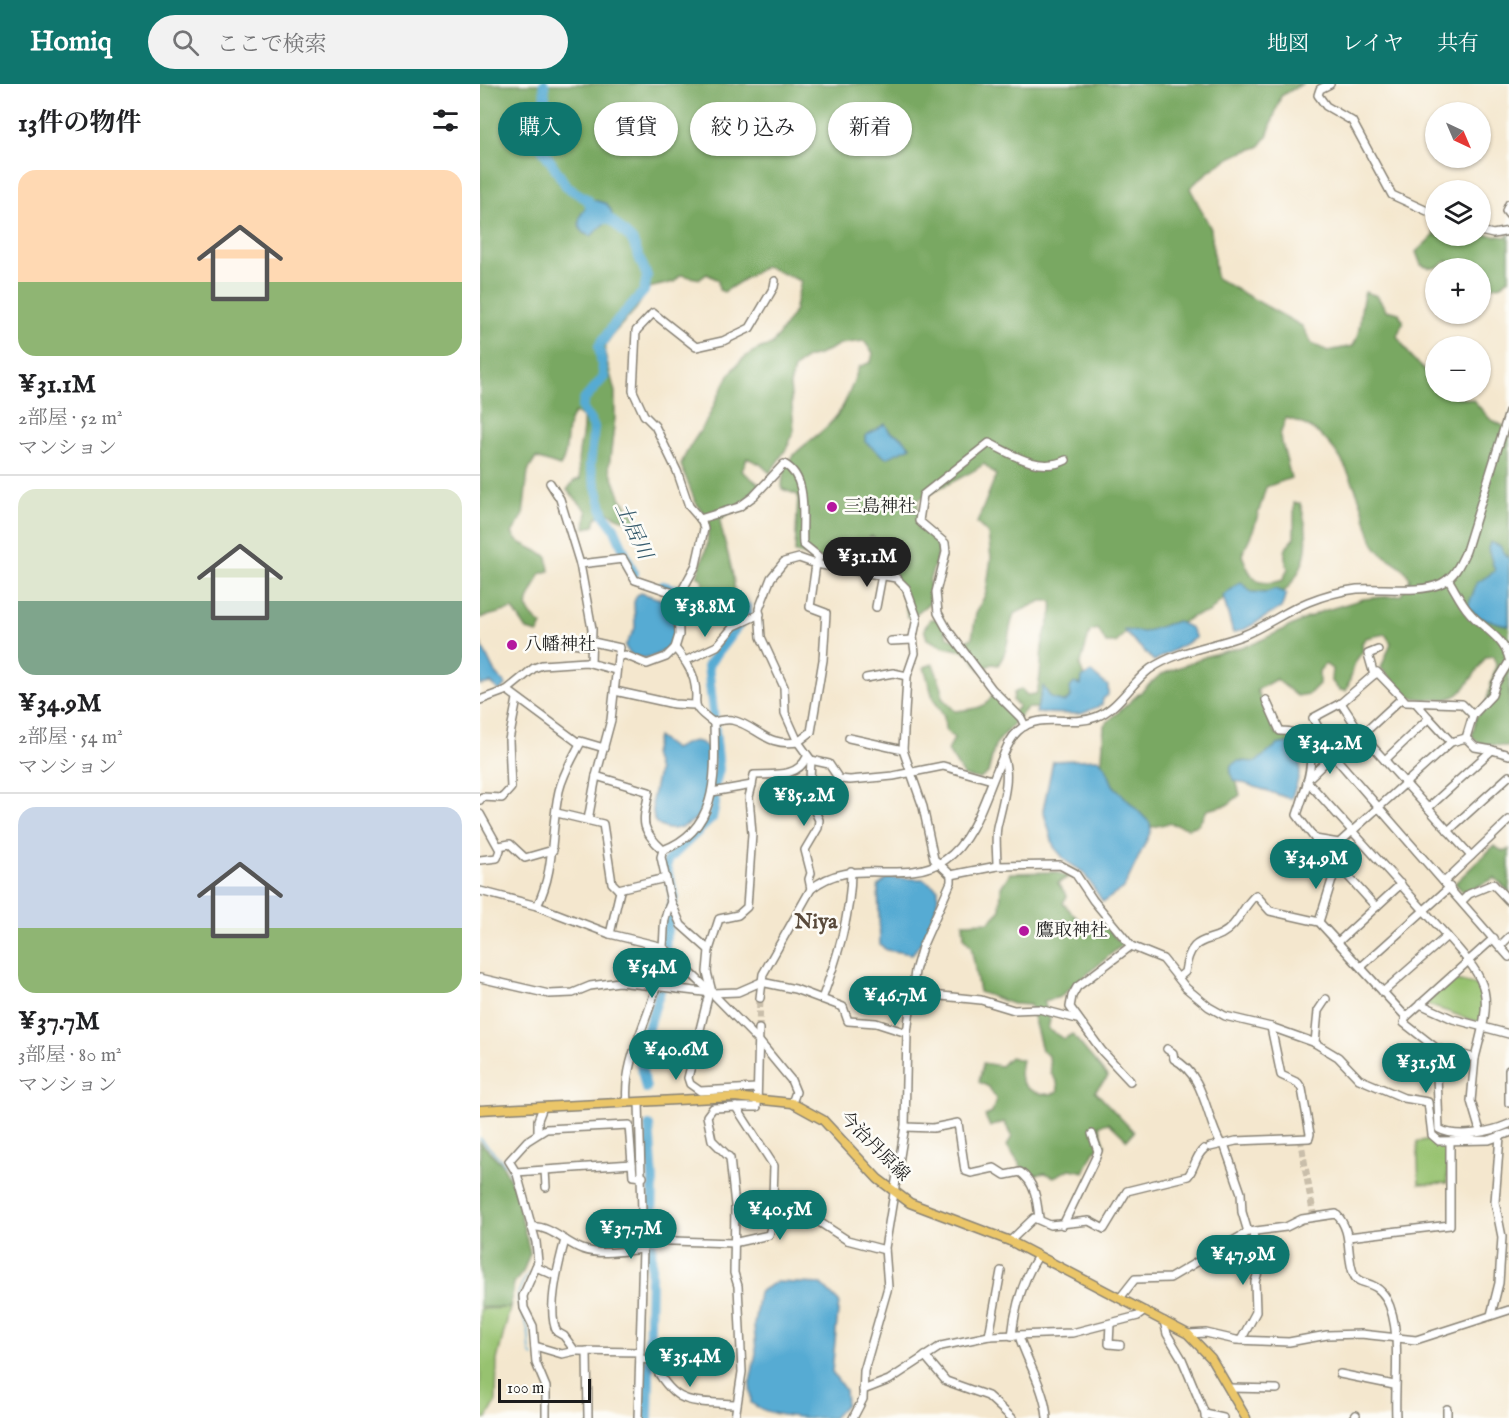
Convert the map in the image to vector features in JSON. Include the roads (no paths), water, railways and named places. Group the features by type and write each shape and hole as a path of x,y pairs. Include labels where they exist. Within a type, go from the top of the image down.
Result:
{"main road":[{"name":"今治丹原線","path":"480,1110 639,1102 756,1092 792,1103 823,1120 835,1130 894,1193 926,1210 1010,1241 1188,1334 1211,1358 1246,1418"}],"street":[{"path":"1330,84 1320,89 1318,94 1321,101 1352,121 1386,187 1400,201 1425,211"},
{"path":"1509,204 1506,211 1509,215"},
{"path":"1491,234 1509,231"},
{"path":"618,657 625,655 639,663 656,662 675,648 679,634 679,595 699,557 704,529 700,519 689,506 677,471 655,426 644,415 633,391 636,331 653,313 696,347 723,341 750,328 774,287 775,281"},
{"path":"760,998 761,982 767,965 811,889 832,876 851,871 910,873 939,863 963,842 1016,732 1025,726 1037,721 1083,720 1097,716 1112,707 1151,669 1169,658 1244,634 1315,600 1356,589 1428,588 1448,579 1459,567 1466,551 1509,412"},
{"path":"1025,726 992,689 947,629 938,613 936,592 946,552 945,543 919,521 923,495 989,443 1038,465 1058,464 1066,460"},
{"path":"700,519 740,507 754,496 784,464 790,467 803,495 803,544 819,557 810,606 826,614 823,660 811,732 806,739 798,742 778,742 767,739 731,719 713,722"},
{"path":"550,483 560,499 580,564 593,644 591,663"},
{"path":"811,889 809,879 811,873 805,850 818,828 819,820 810,799 809,759 798,742 785,713 784,687 761,637 760,614 764,591 784,562 799,558 816,564 882,574 896,578 906,588 916,618 913,640 915,653 907,676 903,750 923,807 934,859 951,875"},
{"path":"580,564 623,559 635,580 679,595"},
{"path":"876,607 882,574"},
{"path":"1448,579 1467,610 1477,622 1488,628 1507,652 1509,660 1492,695 1473,716 1467,738"},
{"path":"685,661 717,646 734,626 760,614"},
{"path":"891,641 913,640"},
{"path":"560,641 620,648 615,670 611,720 596,776 588,820"},
{"path":"675,648 685,661 695,684 694,705"},
{"path":"1374,675 1368,654 1378,650"},
{"path":"480,700 507,690 534,668 542,665 591,663 615,670"},
{"path":"1473,716 1462,704 1407,702 1377,672 1341,703 1313,718 1333,755 1501,945 1509,957"},
{"path":"866,678 893,673 907,676"},
{"path":"507,690 517,699 537,710 562,732 580,741 604,748"},
{"path":"615,691 674,704 694,705 713,722 715,770 711,804 704,817 684,837 663,850 661,857 671,902 681,925 709,950"},
{"path":"1362,735 1402,698"},
{"path":"480,800 482,798 502,798 511,788 509,740 517,699"},
{"path":"1266,700 1280,731 1296,730 1304,737 1310,750 1308,779 1298,816 1315,839 1339,843"},
{"path":"1341,703 1362,735 1471,856"},
{"path":"1416,703 1451,742"},
{"path":"1385,760 1429,718"},
{"path":"849,738 903,750"},
{"path":"1319,922 1337,864 1339,843 1451,742 1467,738"},
{"path":"1467,738 1475,747 1509,755"},
{"path":"537,906 546,889 563,776 580,741"},
{"path":"1428,808 1492,750"},
{"path":"1308,779 1333,755"},
{"path":"998,866 997,828 1003,812 1006,764 1003,757"},
{"path":"809,759 829,765 839,779 850,780 943,766 992,780"},
{"path":"756,1092 700,1091 690,1084 688,1078 710,993 706,972 709,950 719,919 738,915 747,907 752,834 749,797 754,774 784,775 795,771 809,759"},
{"path":"596,776 649,792 643,825 646,833 663,850"},
{"path":"1448,831 1509,776"},
{"path":"1308,779 1469,961 1484,985 1487,1009 1475,1058 1471,1101 1480,1131"},
{"path":"712,792 752,785"},
{"path":"557,813 603,824 612,883 620,891 610,934"},
{"path":"480,814 499,846 499,857 480,860"},
{"path":"1361,967 1424,911 1471,856 1509,820"},
{"path":"499,846 510,844 525,858 553,850"},
{"path":"1337,864 1376,908"},
{"path":"951,875 998,866 1060,865 1075,873 1093,900 1131,946 1162,959 1179,977 1185,988 1209,1007 1225,1016 1270,1027 1315,1043 1338,1057 1359,1079 1404,1098 1428,1102 1432,1135 1440,1141 1489,1140 1509,1133"},
{"path":"822,999 843,930 851,889 851,871"},
{"path":"854,1418 860,1410 864,1371 888,1287 885,1250 905,1127 907,1033 912,993 922,947 951,875"},
{"path":"618,889 666,878"},
{"path":"1338,942 1401,884"},
{"path":"1461,901 1469,894 1493,884 1509,901"},
{"path":"480,891 537,906 610,934 663,947 758,1040 794,1085 796,1092 792,1103"},
{"path":"1179,977 1185,972 1188,954 1198,944 1232,927 1248,902 1256,895 1270,911 1319,922 1406,1017 1406,1027 1431,1042 1436,1048 1475,1058"},
{"path":"627,1102 626,1076 656,987 663,947 664,918 671,902"},
{"path":"1383,992 1447,936"},
{"path":"1406,1017 1494,938"},
{"path":"1501,945 1509,938"},
{"path":"1130,1081 1077,1019 1070,1007 1077,987 1131,946"},
{"path":"480,978 549,994 573,993 590,986 619,982 710,993 738,992 761,982 795,989 843,1007 848,1021 876,1023 907,1033"},
{"path":"912,993 981,1000 1014,1010 1039,1009 1077,1019"},
{"path":"1315,1043 1318,1011 1326,999"},
{"path":"1420,1004 1446,1017 1509,1034"},
{"path":"1010,1241 1034,1218 1039,1218 1050,1225 1089,1221 1104,1229 1127,1191 1188,1176 1193,1170 1198,1154 1207,1148 1223,1144 1309,1138 1302,1089 1298,1083 1281,1075 1270,1027"},
{"path":"735,1418 735,1404 742,1372 738,1286 734,1274 735,1206 730,1158 712,1140 707,1116 713,1108 757,1107 759,1029"},
{"path":"1436,1048 1439,1130 1447,1134 1495,1130 1509,1124"},
{"path":"1167,1049 1173,1053 1174,1059 1186,1065 1209,1106 1210,1122 1223,1144 1241,1193 1242,1212 1251,1232 1258,1272 1255,1282 1256,1312 1241,1340"},
{"path":"1509,1070 1509,1103"},
{"path":"638,1418 644,1357 644,1249 646,1240 639,1102"},
{"path":"538,1133 538,1120 543,1107"},
{"path":"646,1240 735,1242 769,1234 776,1210 773,1197 774,1166 736,1107"},
{"path":"905,1127 933,1128 958,1123 965,1171 971,1173 994,1168 1005,1174 1020,1172 1028,1178 1036,1194 1039,1218"},
{"path":"546,1418 546,1387 536,1362 533,1326 524,1308 523,1296 536,1267 536,1242 516,1172 509,1161 538,1133 546,1129 629,1125 633,1176 643,1177"},
{"path":"1063,1225 1098,1151 1092,1134"},
{"path":"1491,1315 1499,1283 1502,1238 1495,1202 1500,1136"},
{"path":"1348,1237 1450,1225 1449,1142"},
{"path":"516,1172 632,1164"},
{"path":"545,1170 546,1186"},
{"path":"776,1210 813,1218 848,1240 885,1250"},
{"path":"1120,1298 1130,1282 1170,1278 1251,1232 1286,1227 1302,1219 1336,1214 1343,1221 1348,1237 1354,1276 1359,1281 1373,1284 1381,1289 1394,1320 1396,1418"},
{"path":"531,1227 540,1226 593,1252 644,1249"},
{"path":"565,1240 556,1276 554,1328 575,1351"},
{"path":"1038,1256 1023,1282 1017,1301 1015,1336 1046,1399 1047,1418"},
{"path":"536,1267 556,1276"},
{"path":"989,1336 1001,1271"},
{"path":"1188,1334 1206,1333 1241,1340 1289,1342 1327,1335 1361,1334 1416,1340 1509,1310"},
{"path":"863,1390 889,1380 941,1346 989,1336 1072,1333 1138,1316 1145,1311"},
{"path":"1164,1321 1167,1334 1182,1359 1205,1416 1223,1418"},
{"path":"1110,1324 1109,1344 1120,1345"},
{"path":"535,1346 562,1354 587,1351 644,1357 663,1382 682,1398 735,1404"},
{"path":"587,1351 588,1418"},
{"path":"926,1356 946,1381 988,1396 1012,1418"},
{"path":"1340,1374 1394,1385"},
{"path":"1230,1388 1277,1389"},
{"path":"1447,1418 1448,1409"}],"water":[{"path":"594,200 607,204 612,212 610,218 591,236 583,233 579,219 583,210"},
{"path":"885,424 890,432 900,436 911,447 886,458 865,442 865,436"},
{"path":"1490,542 1500,546 1509,559 1509,626 1478,617 1468,606 1477,583 1495,571 1488,549"},
{"path":"1241,582 1251,592 1264,593 1275,589 1287,594 1281,608 1245,629 1233,633 1223,596"},
{"path":"641,593 669,602 675,607 675,633 671,643 658,654 643,658 629,653 625,646 635,628 634,602 637,595"},
{"path":"1177,621 1191,628 1196,638 1154,661 1123,630 1144,632"},
{"path":"480,642 494,671 506,685 499,691 491,683 480,685"},
{"path":"1091,672 1108,686 1108,695 1103,699 1102,705 1081,714 1036,713 1043,686 1051,698 1065,702 1071,697 1070,688 1074,683 1081,685 1082,678"},
{"path":"657,737 674,749 696,741 709,749 709,778 704,807 689,824 674,829 666,829 654,820 652,801 658,771 653,754"},
{"path":"1287,743 1297,746 1300,760 1298,779 1291,799 1234,780 1230,773 1231,765 1238,761 1256,762 1277,745"},
{"path":"1098,759 1105,766 1113,785 1150,823 1151,831 1124,888 1103,902 1083,872 1066,861 1054,847 1043,810 1053,761"},
{"path":"888,878 923,879 938,889 931,924 912,954 886,950 880,944 878,886"},
{"path":"776,1282 821,1284 839,1302 832,1372 845,1390 846,1404 833,1418 778,1414 768,1412 751,1403 750,1382 756,1353 754,1325 759,1292"}],"waterway":[{"name":"土居川","path":"544,84 545,98 536,139 567,187 588,200 595,218 610,219 632,240 647,276 644,291 616,322 599,346 604,377 584,400 582,408 594,427 590,466 604,515 614,528 634,574"},
{"name":"土居川","path":"646,1088 639,1056 663,982 666,936 674,895 666,867 669,859 712,818 715,804 714,788 719,769 708,665 747,614 746,607 736,598 711,600 663,586"},
{"name":"土居川","path":"648,1418 653,1180 649,1126"},
{"path":"480,1138 508,1167 519,1194 534,1251"},
{"path":"530,1272 521,1286 518,1303 528,1331 530,1353 533,1356"},
{"path":"549,1393 549,1406"}],"tunnel":[{"path":"759,1029 760,998"},
{"path":"1300,1138 1314,1217"}],"place":[{"name":"三島神社","path":"832,507"},
{"name":"八幡神社","path":"512,645"},
{"name":"鷹取神社","path":"1024,931"}],"district":[{"name":"Niya","path":"816,922"}]}
